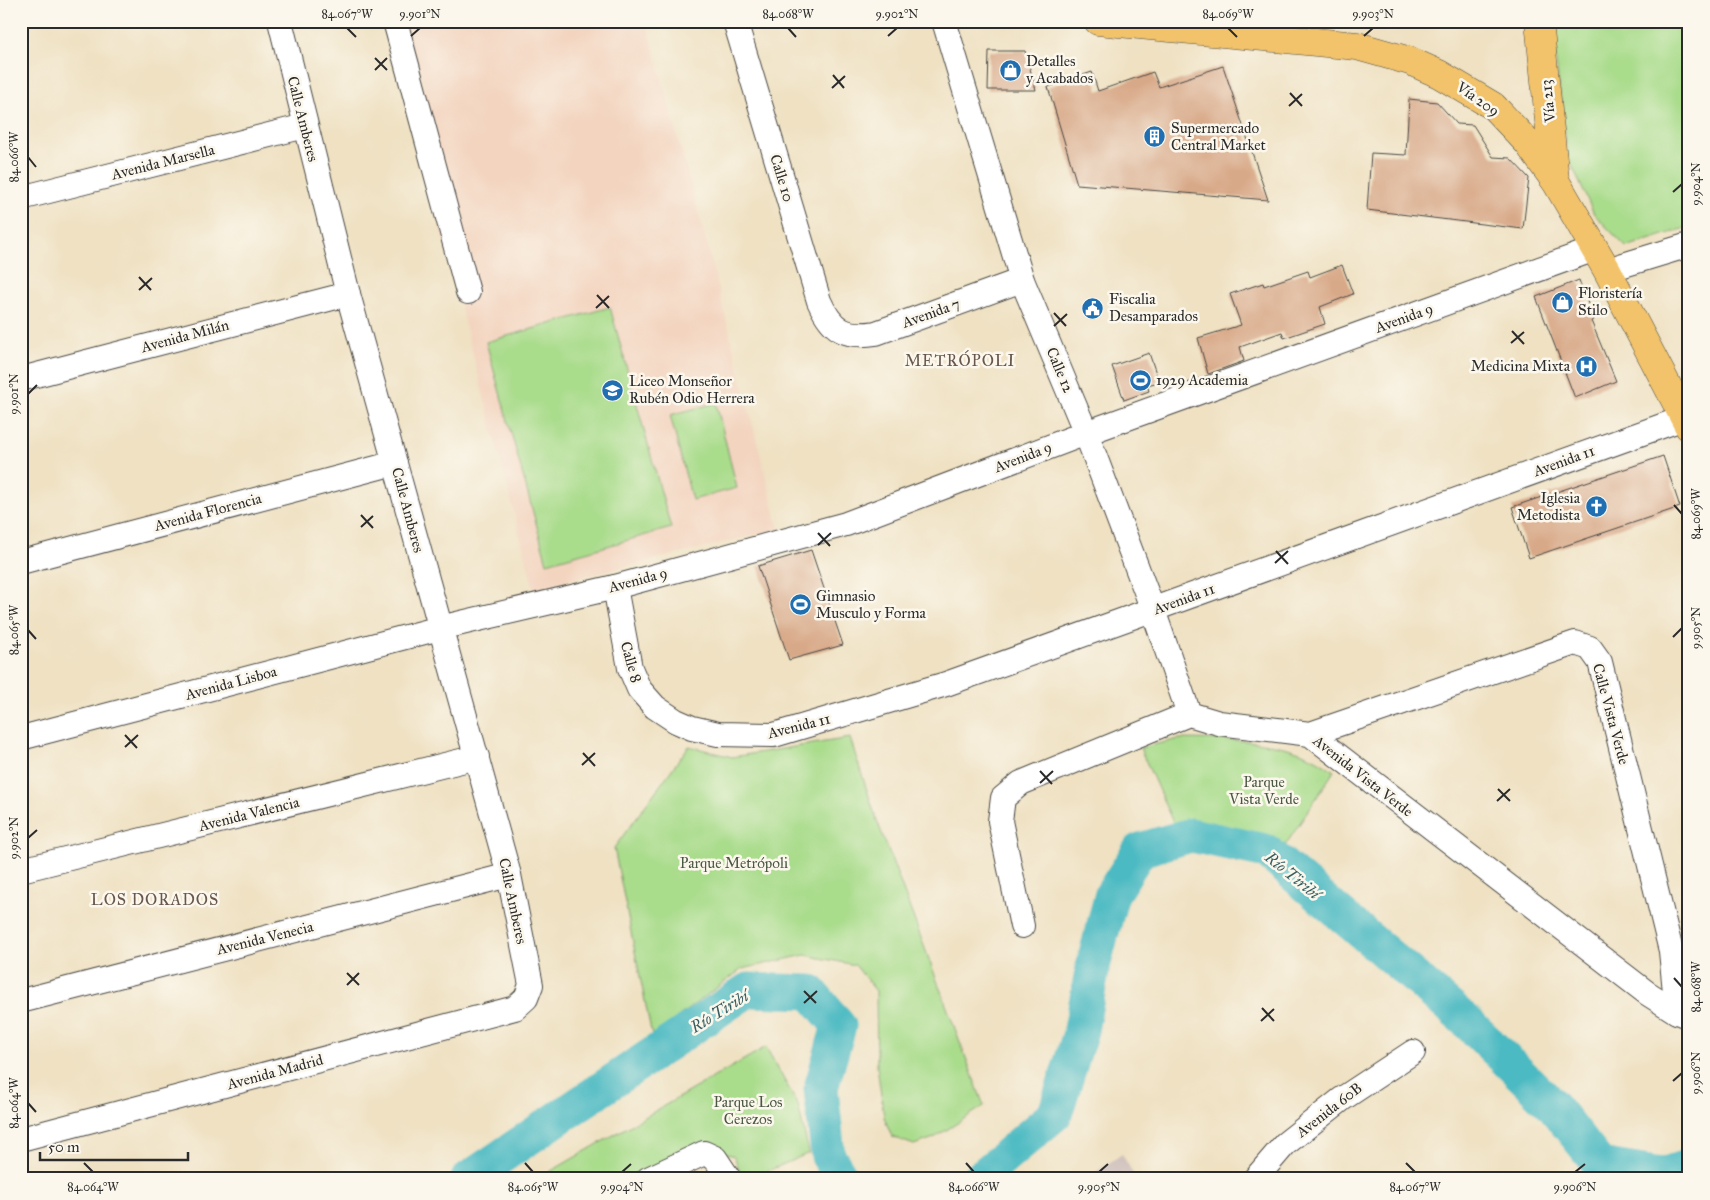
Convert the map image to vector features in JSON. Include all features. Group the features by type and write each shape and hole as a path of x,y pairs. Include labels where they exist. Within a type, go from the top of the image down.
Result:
{"main road":[{"name":"Vía 209","path":"1098,21 1357,46 1410,61 1439,74 1493,106 1528,143 1556,182 1601,259 1687,422"},
{"name":"Vía 213","path":"1539,21 1556,182"}],"street":[{"name":"Calle Amberes","path":"280,21 304,126 348,294 509,875 531,985 526,998"},
{"path":"395,21 468,292"},
{"name":"Calle 10","path":"735,21 819,302 827,319 839,330"},
{"name":"Calle 12","path":"944,21 1022,280 1086,433 1153,610 1189,714"},
{"name":"Avenida Marsella","path":"21,198 304,126"},
{"name":"Avenida 9","path":"440,628 615,587 846,524 1086,433 1601,259 1689,245"},
{"name":"Avenida 7","path":"839,330 860,336 876,333 1022,280"},
{"name":"Avenida Milán","path":"21,379 348,294"},
{"name":"Avenida 11","path":"676,721 692,728 718,734 774,735 946,684 1687,422"},
{"name":"Avenida Florencia","path":"21,562 395,463"},
{"name":"Calle 8","path":"615,587 630,668 639,689 655,707 676,721"},
{"name":"Avenida Lisboa","path":"21,738 440,628"},
{"name":"Calle Vista Verde","path":"1310,734 1575,643 1590,648 1600,662 1671,950 1683,1014"},
{"path":"1022,926 1000,821 1003,798 1022,783 1189,714"},
{"name":"Avenida Vista Verde","path":"1189,714 1219,723 1310,734 1616,969 1683,1014"},
{"name":"Avenida Valencia","path":"21,870 477,757"},
{"name":"Avenida Venecia","path":"21,1001 509,875"},
{"name":"Avenida Madrid","path":"21,1139 515,1008 526,998"},
{"name":"Avenida 60B","path":"1255,1179 1285,1144 1342,1099 1414,1052"},
{"path":"648,1179 704,1153 715,1158 729,1179"}],"shaded area":[{"name":"Liceo Monseñor Rubén Odio Herrera","path":"386,21 646,21 709,251 779,529 534,589"},
{"path":"1122,1154 1136,1179 1086,1179"}],"green space":[{"path":"1551,21 1689,21 1689,227 1626,247 1594,214 1568,157"},
{"path":"610,307 671,528 547,563 486,342"},
{"path":"716,403 737,488 692,500 670,415"},
{"name":"Parque Metrópoli","path":"850,738 875,815 984,1106 934,1138 914,1145 892,1137 884,1117 877,1066 876,991 855,965 805,955 742,969 652,1036 614,848 689,746 732,757"},
{"name":"Parque Vista Verde","path":"1179,739 1240,741 1280,746 1317,760 1334,771 1283,849 1269,839 1188,820 1174,825 1140,748"},
{"name":"Parque Los Cerezos","path":"766,1047 798,1105 809,1153 750,1179 743,1179 734,1156 714,1149 656,1179 548,1179 546,1174"}],"building":[{"name":"Detalles y Acabados","path":"989,51 1025,51 1036,90 988,90"},
{"name":"Supermercado Central Market","path":"1223,66 1268,200 1077,184 1048,87 1092,72 1098,91 1153,72 1159,87"},
{"path":"1409,99 1437,102 1457,124 1473,125 1493,157 1510,158 1529,178 1523,229 1367,210 1371,153 1406,155"},
{"path":"1342,265 1353,294 1320,307 1325,324 1284,338 1282,332 1240,347 1244,361 1208,374 1198,338 1241,325 1230,294 1263,283 1264,286 1308,271 1310,277"},
{"path":"1579,280 1594,320 1591,321 1616,381 1575,398 1536,297"},
{"path":"1149,353 1159,382 1147,385 1149,391 1124,400 1112,366"},
{"name":"Iglesia Metodista","path":"1663,456 1680,507 1529,558 1512,507"},
{"name":"Gimnasio Musculo y Forma","path":"811,550 843,645 789,660 758,566"}],"waterway":[{"name":"Río Tiribí","path":"979,1179 1055,1114 1081,1030 1093,966 1112,894 1140,850 1191,835 1266,851 1465,1020 1552,1105 1600,1165 1662,1175 1689,1166"},
{"name":"Río Tiribí","path":"468,1179 748,990 811,992 839,1026 821,1088 828,1156 842,1179"}],"place":[{"name":"Detalles y Acabados","path":"1010,70"},
{"name":"Supermercado Central Market","path":"1155,137"},
{"name":"Floristería Stilo","path":"1562,302"},
{"name":"Fiscalia Desamparados","path":"1093,308"},
{"name":"Medicina Mixta","path":"1586,366"},
{"name":"1929 Academia","path":"1140,380"},
{"name":"Liceo Monseñor Rubén Odio Herrera","path":"613,390"},
{"name":"Iglesia Metodista","path":"1596,507"},
{"name":"Gimnasio Musculo y Forma","path":"800,605"}],"district":[{"name":"METRÓPOLI","path":"960,360"},
{"name":"LOS DORADOS","path":"155,899"}]}
